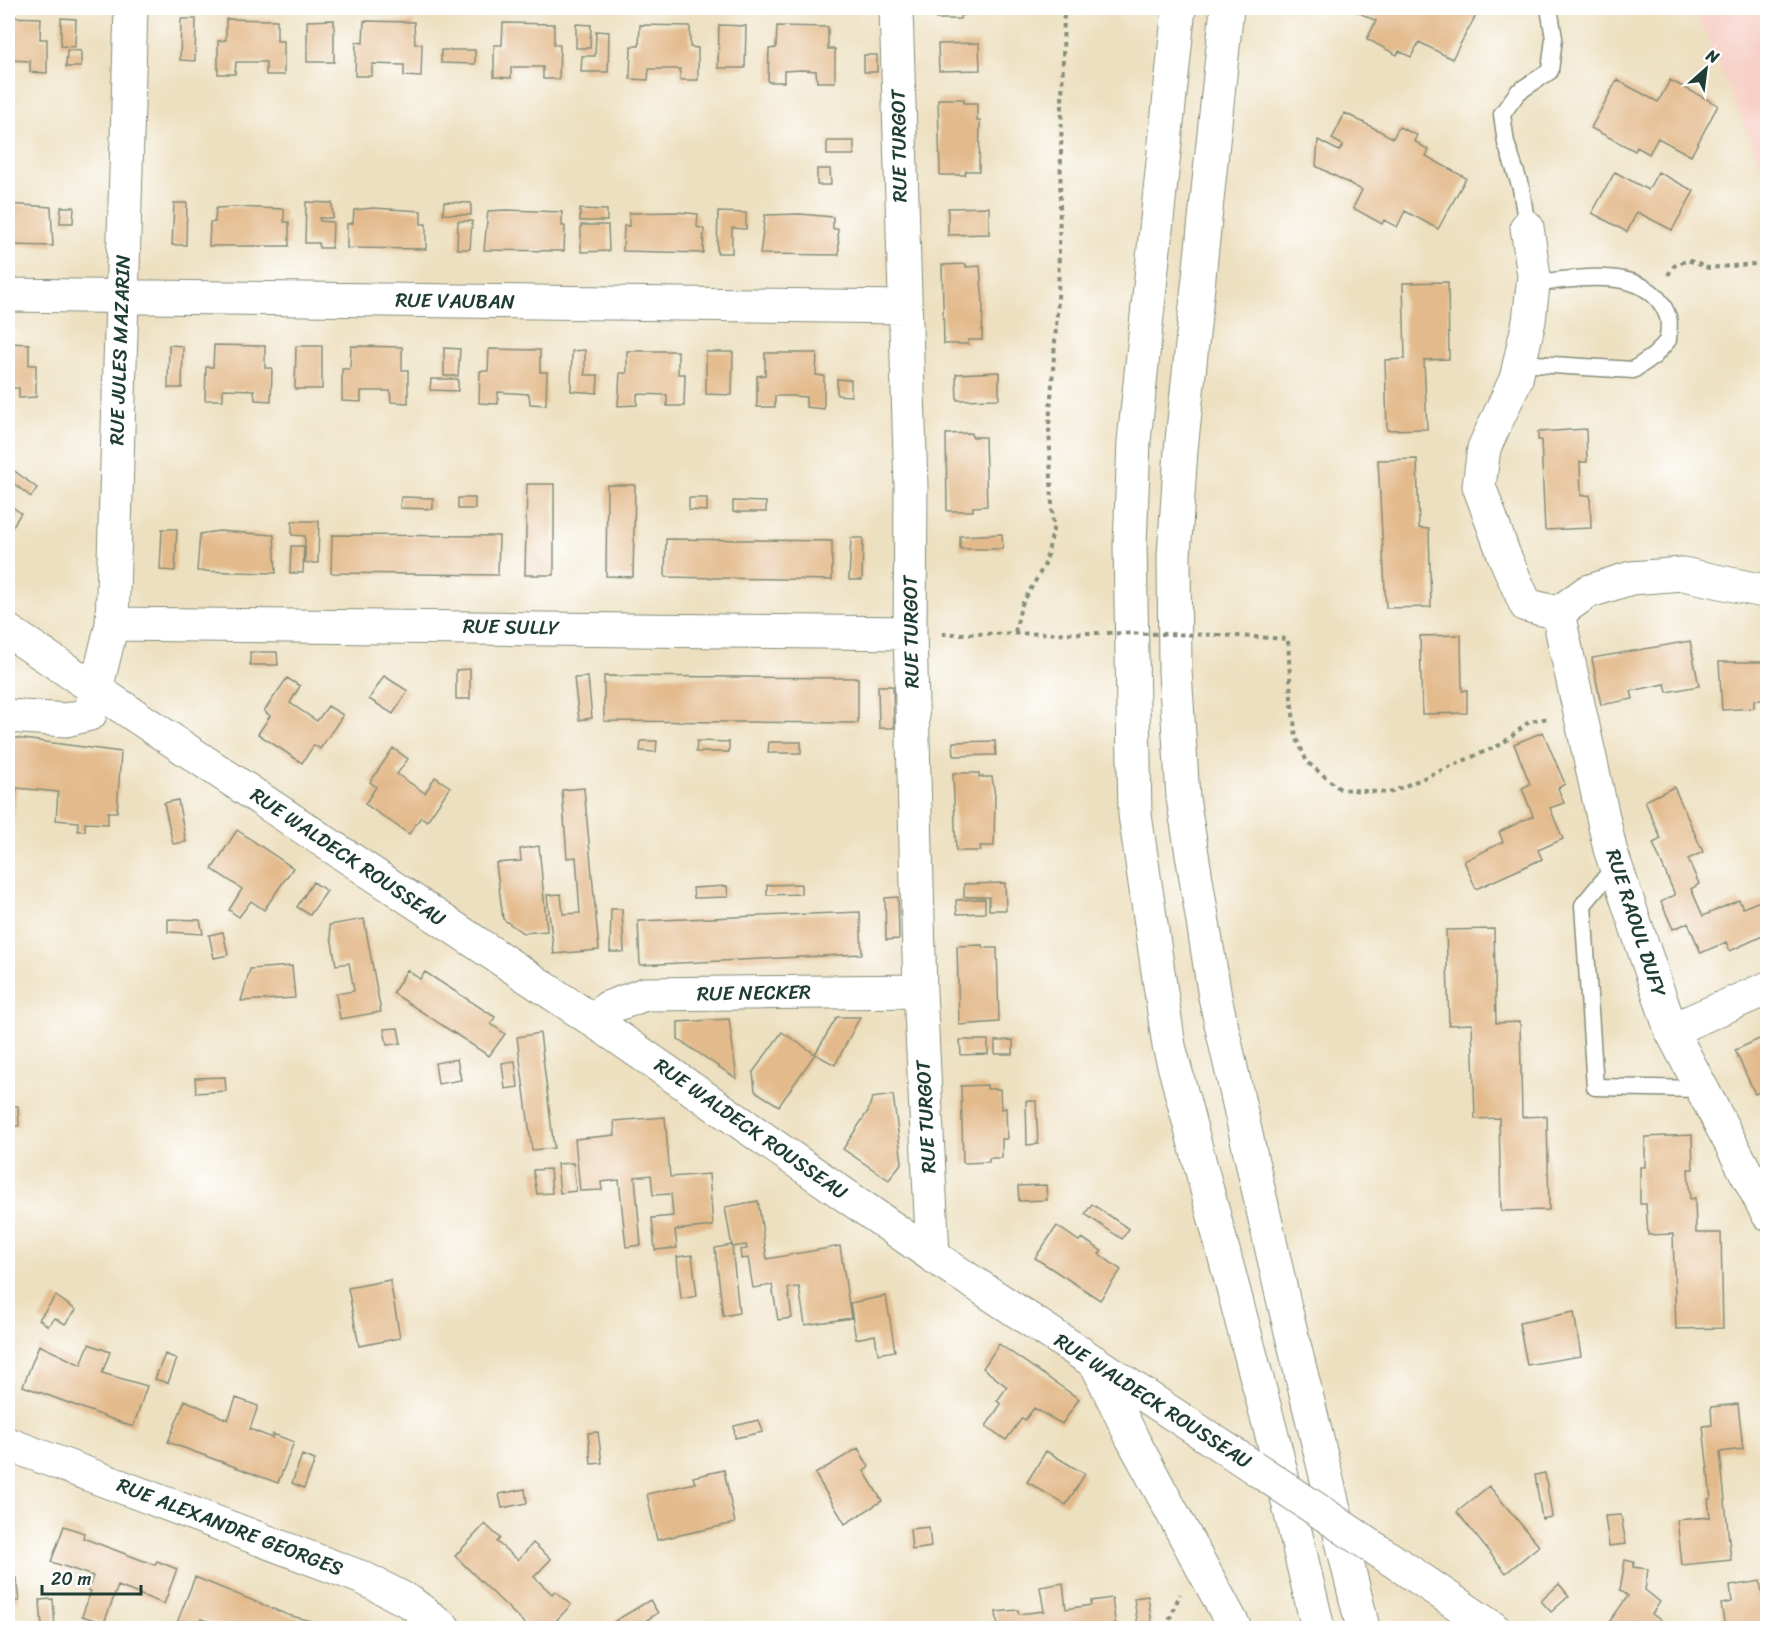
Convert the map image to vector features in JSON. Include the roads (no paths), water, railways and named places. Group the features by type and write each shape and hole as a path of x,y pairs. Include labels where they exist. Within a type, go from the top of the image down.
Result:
{"main road":[{"name":"RUE JULES MAZARIN","path":"8,716 66,720 90,714 112,624 131,8"},
{"name":"RUE TURGOT","path":"896,8 903,307 911,487 910,633 920,991 933,1256"},
{"path":"1179,8 1134,441 1130,545 1135,816 1169,1046 1275,1447 1318,1629"},
{"path":"1227,8 1181,450 1174,556 1175,671 1183,798 1215,997 1283,1299 1363,1629"},
{"path":"1527,227 1533,283 1529,321 1516,379 1484,448 1479,486 1504,555 1526,605 1558,613 1587,592 1631,578 1683,574 1767,592"},
{"name":"RUE VAUBAN","path":"8,295 903,307"},
{"name":"RUE RAOUL DUFY","path":"1558,613 1615,866 1671,1030 1767,1214"},
{"name":"RUE SULLY","path":"112,624 910,633"},
{"name":"RUE WALDECK ROUSSEAU","path":"8,631 597,1023 933,1256 1252,1466 1493,1629"},
{"path":"1671,1030 1767,988"},
{"name":"RUE NECKER","path":"597,1023 607,1008 645,994 920,991"},
{"path":"1096,1363 1132,1437 1235,1629"},
{"name":"RUE ALEXANDRE GEORGES","path":"8,1444 363,1578 410,1602 444,1629"}],"lane":[{"path":"1527,227 1521,188 1506,143 1502,114 1518,92 1550,71 1554,38 1549,8"},
{"path":"1520,363 1633,370 1654,357 1668,340 1668,318 1654,295 1635,282 1610,277 1533,283"},
{"path":"1615,866 1583,905 1595,1087 1702,1089"}]}
